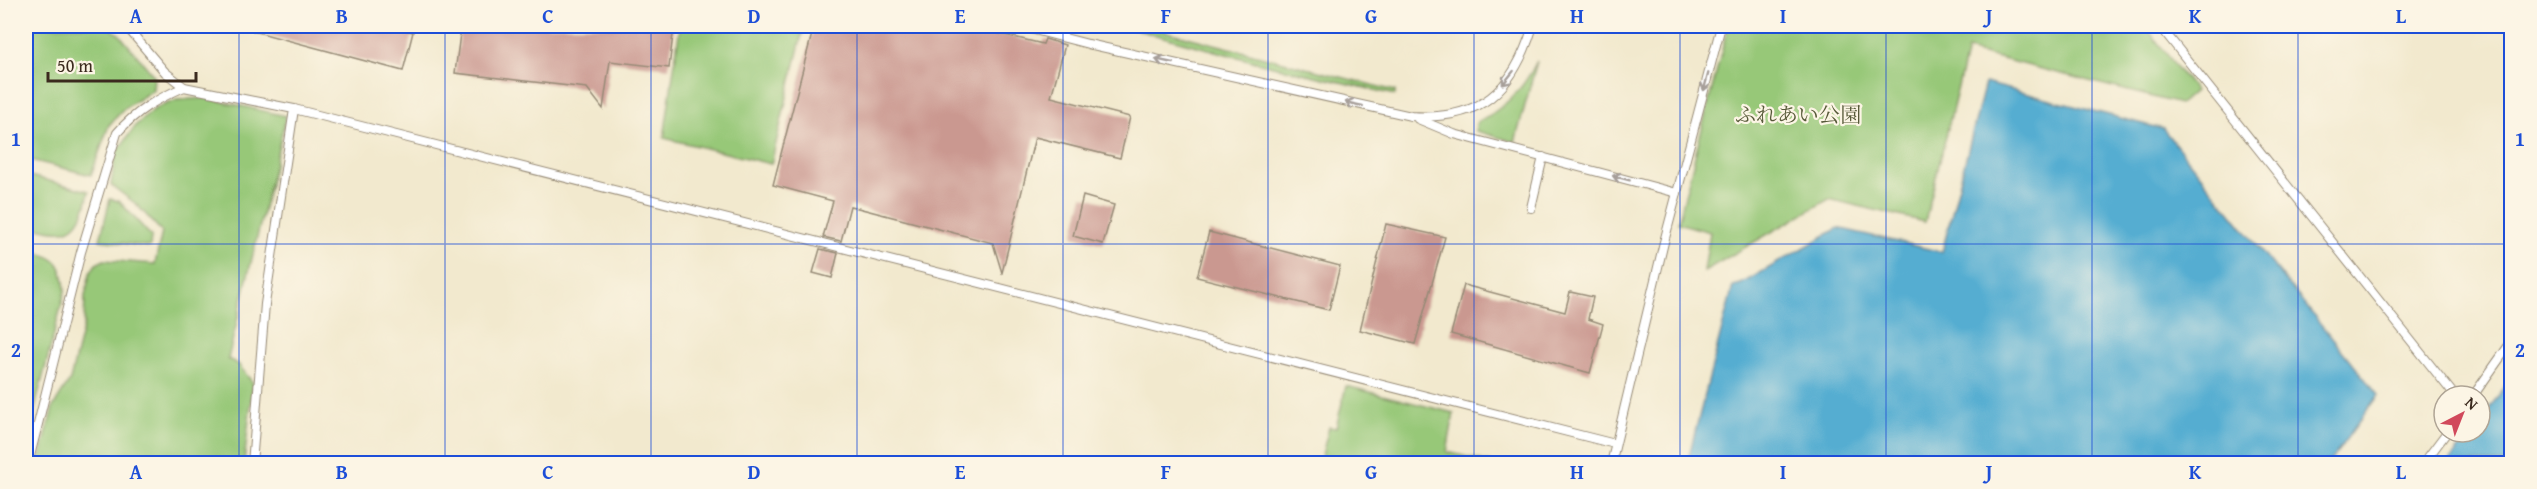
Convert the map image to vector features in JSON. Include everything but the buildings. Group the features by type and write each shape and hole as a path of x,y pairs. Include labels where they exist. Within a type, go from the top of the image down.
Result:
{"lane":[{"path":"126,26 165,72 184,87 294,109 1615,444"},
{"path":"1019,26 1088,44 1411,116 1436,118 1457,115 1491,97 1515,70 1533,26"},
{"path":"1611,464 1677,193 1721,26"},
{"path":"2160,26 2445,384"},
{"path":"28,464 81,252 114,140 117,133 140,111 155,100 184,87"},
{"path":"252,464 265,304 294,109"},
{"path":"1411,116 1454,134 1677,193"},
{"path":"1530,208 1544,158"},
{"path":"2481,384 2511,341"},
{"path":"2423,464 2438,444"}],"green space":[{"path":"26,26 107,26 119,34 154,76 153,90 125,108 109,125 91,175 26,159"},
{"path":"680,26 804,26 771,164 664,138"},
{"path":"1123,26 1145,26 1395,91 1395,95 1256,62"},
{"name":"ふれあい公園","path":"1728,26 2145,26 2195,91 2180,104 1967,50 1925,222 1829,199 1704,271 1710,232 1678,223"},
{"path":"1537,61 1515,142 1476,131 1476,124 1500,108 1518,90"},
{"path":"206,98 286,116 228,359 238,364 253,383 244,463 39,463 53,407 70,380 84,324 85,296 90,273 96,264 104,260 155,264 162,232 136,204 111,185 116,153 136,125 156,108 177,100"},
{"path":"26,175 89,191 81,217 76,225 61,231 51,231 26,225"},
{"path":"110,199 119,201 151,236 150,247 100,240"},
{"path":"26,250 56,261 62,272 65,291 26,442"},
{"path":"1346,386 1454,413 1447,452 1492,463 1320,463 1329,427 1336,428"}],"water":[{"path":"1985,83 2163,129 2378,395 2329,463 1687,463 1733,286 1741,284 1838,228 1942,252"},
{"path":"2511,378 2511,463 2448,463 2463,444 2492,444 2492,404"}]}
